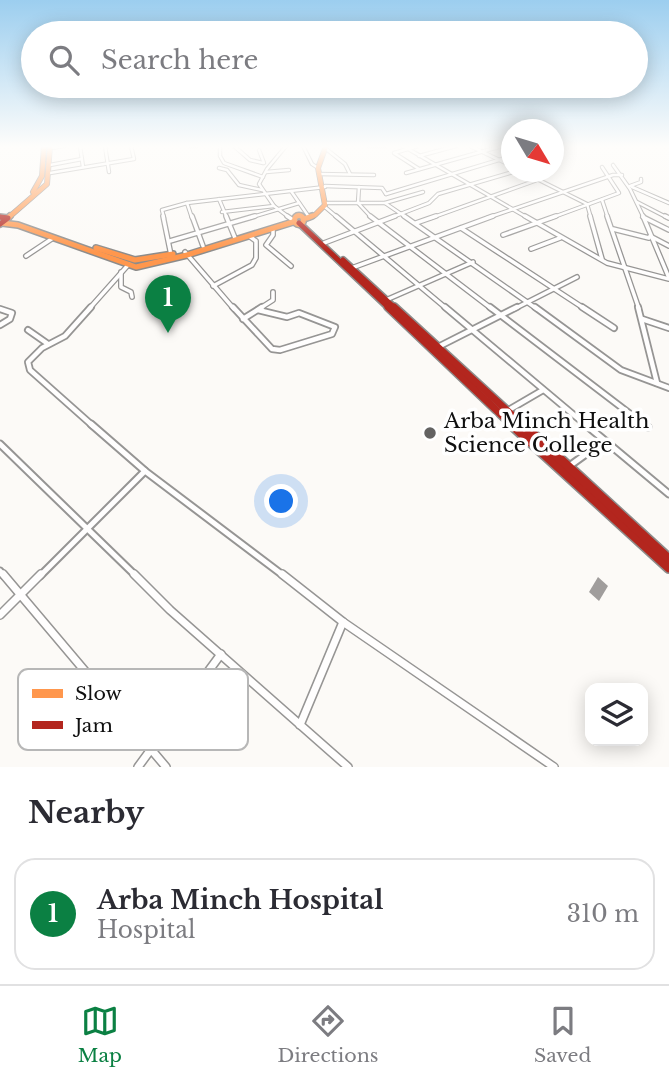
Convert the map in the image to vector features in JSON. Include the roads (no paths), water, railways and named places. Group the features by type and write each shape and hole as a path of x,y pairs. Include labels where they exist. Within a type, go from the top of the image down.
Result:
{"main road":[{"path":"3,219 39,182"},
{"path":"3,219 44,188 45,182"},
{"path":"107,254 136,267 148,265 299,220 326,205 323,182"},
{"path":"3,219 95,250"},
{"path":"3,219 19,221 95,250 135,261 186,253 299,220"},
{"path":"299,220 349,269 669,559"},
{"path":"299,220 567,476 669,568"}],"street":[{"path":"236,182 239,185 264,192"},
{"path":"260,182 259,184 276,207 299,220 299,203 291,191"},
{"path":"386,194 427,182"},
{"path":"465,182 602,260 669,279"},
{"path":"324,243 429,203 438,194 484,182"},
{"path":"415,223 535,182"},
{"path":"544,182 587,204 602,260"},
{"path":"349,269 460,227 594,182"},
{"path":"503,235 619,193 613,182"},
{"path":"628,182 669,279"},
{"path":"631,186 641,182"},
{"path":"171,255 162,210 187,203 325,186 382,188 386,194 385,203"},
{"path":"631,186 669,203"},
{"path":"358,203 359,187"},
{"path":"326,205 385,203 423,192"},
{"path":"219,198 222,212 235,237"},
{"path":"602,200 642,319 657,384"},
{"path":"636,202 669,218"},
{"path":"187,203 204,246"},
{"path":"222,212 299,203"},
{"path":"358,203 378,222 648,427"},
{"path":"385,203 473,262 621,370 669,388"},
{"path":"326,205 669,494"},
{"path":"170,241 198,235 276,207"},
{"path":"642,217 669,230"},
{"path":"460,227 614,328"},
{"path":"273,228 273,235 266,245 291,266"},
{"path":"613,228 649,237 669,246"},
{"path":"213,286 252,265 257,248 256,241 249,236"},
{"path":"26,256 53,238"},
{"path":"531,249 561,238"},
{"path":"186,253 213,286 276,351 332,334 335,327 299,313 287,317 258,310"},
{"path":"386,300 473,262"},
{"path":"129,264 65,336 48,344 28,362 30,370 145,471 232,534 343,622 554,767"},
{"path":"121,271 121,287 131,292 132,297"},
{"path":"438,347 475,331 577,277"},
{"path":"243,318 273,300 273,292"},
{"path":"0,309 12,313 12,316 0,324"},
{"path":"642,319 669,328"},
{"path":"29,330 48,344"},
{"path":"506,412 543,390"},
{"path":"567,468 604,441"},
{"path":"0,444 170,610 238,669"},
{"path":"0,615 145,471"},
{"path":"0,571 84,669"},
{"path":"300,725 343,622"},
{"path":"210,669 221,654"},
{"path":"248,678 348,767"},
{"path":"138,767 151,750 166,767"}],"place":[{"name":"Arba Minch Hospital","path":"168,333"},
{"name":"Arba Minch Health Science College","path":"430,433"}]}
